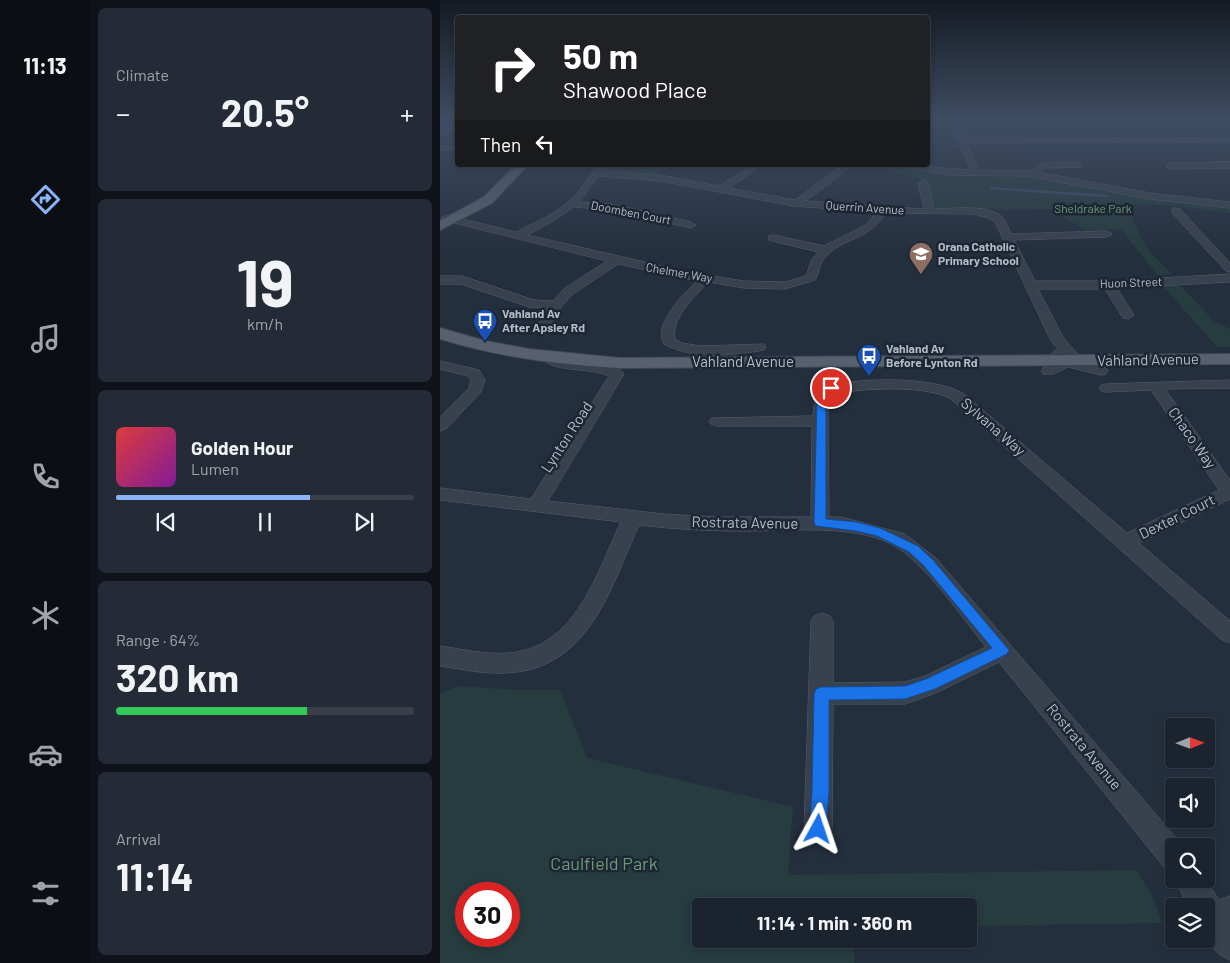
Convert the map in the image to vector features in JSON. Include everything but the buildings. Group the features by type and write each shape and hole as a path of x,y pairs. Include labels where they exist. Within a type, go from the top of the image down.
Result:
{"main road":[{"path":"445,221 485,194 512,167"},
{"path":"445,221 488,200 520,167"},
{"name":"Vahland Avenue","path":"440,333 490,348 548,358 611,363 1024,360 1061,349 1230,359"},
{"name":"Vahland Avenue","path":"440,347 478,358 525,367 570,372 1048,371 1103,379 1230,370"}],"street":[{"path":"972,164 976,172"},
{"path":"1032,173 1043,165 1078,165"},
{"path":"1170,166 1229,166"},
{"path":"721,188 755,167"},
{"path":"799,202 845,167"},
{"path":"913,167 939,172 1032,173 1150,196 1230,205"},
{"path":"518,235 572,204 580,197 599,169"},
{"name":"Querrin Avenue","path":"599,169 721,188 766,199 882,210 987,213 999,220 1032,285 1061,349"},
{"path":"658,177 671,169"},
{"path":"923,184 930,212"},
{"name":"Doomben Court","path":"572,204 611,207 691,225"},
{"path":"773,238 826,250 865,231 877,220 882,210"},
{"path":"1176,211 1230,269"},
{"name":"Chelmer Way","path":"445,221 518,235 661,271 763,286 798,285 811,278 814,264 826,250"},
{"path":"1008,237 1107,234"},
{"path":"541,331 556,305 581,281 616,260"},
{"path":"705,278 678,309 667,332 669,340 679,347 696,350 759,347"},
{"name":"Huon Street","path":"1032,285 1109,285 1230,278"},
{"path":"440,280 462,280 533,304 556,305"},
{"path":"1109,285 1128,315"},
{"path":"1048,371 1063,364 1061,349"},
{"path":"1061,349 1103,379 1155,385 1230,384"},
{"path":"548,358 553,362 602,367 613,373 655,363"},
{"path":"440,365 474,373 478,380 476,389 440,426"},
{"name":"Lynton Road","path":"529,506 613,373"},
{"name":"Chaco Way","path":"1155,385 1229,492"},
{"name":"Sylvana Way","path":"820,523 820,421 823,393 831,388 926,387 949,391 959,397 1230,634"},
{"path":"717,421 820,421"},
{"name":"Dexter Court","path":"1124,542 1229,492"},
{"name":"Rostrata Avenue","path":"440,494 529,506 715,524 820,523 856,527 880,533 913,549 929,563 1165,846"},
{"path":"440,656 496,662 515,662 536,658 569,638 588,613 633,517"},
{"path":"818,829 822,622"},
{"path":"821,694 905,693 930,685 1002,650"},
{"path":"1197,888 1222,914 1230,945"}],"green space":[{"path":"604,167 671,167 651,175 603,171"},
{"name":"Sheldrake Park","path":"871,167 905,167 949,175 1024,174 1230,206 1230,213 1176,206 1126,204 1149,251 1172,274 1157,275 1122,230 1109,229 1088,232 1051,209 932,209 924,182 921,179"},
{"path":"1179,284 1214,321 1230,329 1230,347 1217,347 1162,285"},
{"name":"Caulfield Park","path":"459,686 515,690 560,690 587,758 793,807 788,875 1137,870 1153,898 1162,923 977,926 977,898 692,898 692,948 854,948 854,963 440,963 440,693"}],"waterway":[{"path":"991,188 1034,191"},
{"path":"1016,190 1107,196"}],"place":[{"name":"Orana Catholic Primary School","path":"921,275"},
{"name":"Vahland Av After Apsley Rd","path":"485,342"},
{"name":"Vahland Av Before Lynton Rd","path":"869,377"}],"route":[{"path":"818,829 821,694 905,693 930,685 1002,650 929,563 913,549 898,540 880,533 841,524 820,523 822,508 820,421 823,393 831,388"}]}
